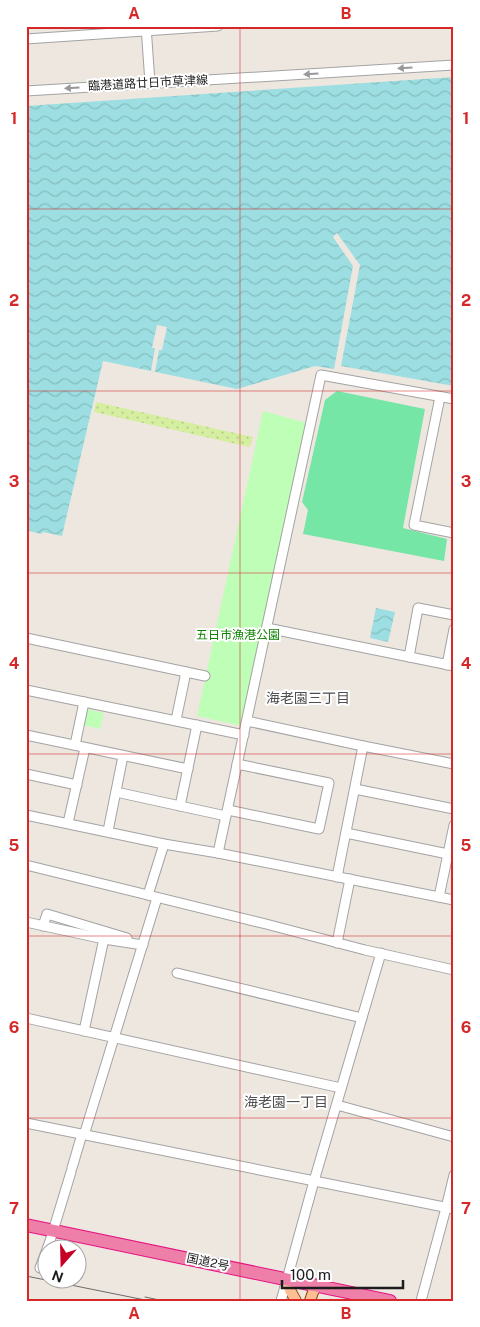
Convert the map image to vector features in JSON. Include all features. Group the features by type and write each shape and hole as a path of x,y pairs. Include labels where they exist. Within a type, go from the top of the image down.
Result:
{"highway":[{"name":"国道2号","path":"26,1225 390,1301"}],"main road":[{"path":"287,1280 296,1301"},
{"path":"310,1301 317,1286"}],"street":[{"path":"26,39 146,29 218,26"},
{"path":"146,29 150,83"},
{"name":"臨港道路廿日市草津線","path":"26,91 454,64"},
{"path":"218,853 321,375 454,399"},
{"path":"440,397 414,525 454,533"},
{"path":"409,657 418,608 454,615"},
{"path":"267,628 450,666 454,629"},
{"path":"26,638 204,676"},
{"path":"176,720 186,672"},
{"path":"26,690 244,735"},
{"path":"75,745 84,702"},
{"path":"247,721 454,764"},
{"path":"180,806 197,725"},
{"path":"26,736 188,770"},
{"path":"336,877 363,746"},
{"path":"68,823 85,748"},
{"path":"108,832 123,756"},
{"path":"116,792 180,806 320,828 328,783 237,764"},
{"path":"26,774 77,785"},
{"path":"354,789 454,809"},
{"path":"26,815 164,844 454,900"},
{"path":"439,897 454,825"},
{"path":"346,833 448,854"},
{"path":"50,1240 143,945 164,844"},
{"path":"26,865 381,954 454,970"},
{"path":"337,943 350,880"},
{"path":"26,922 105,935 143,945"},
{"path":"84,1031 105,935"},
{"path":"281,1301 314,1181 381,954"},
{"path":"177,973 362,1018"},
{"path":"26,1018 341,1088"},
{"path":"337,1105 454,1137"},
{"path":"26,1123 450,1208"},
{"path":"421,1301 450,1208 454,1174"}],"green space":[{"path":"337,391 425,409 403,528 447,539 444,561 303,534 308,510 302,502 325,400"},
{"path":"96,402 253,437 250,447 94,412"},
{"name":"五日市漁港公園","path":"263,411 307,423 242,726 197,716"},
{"path":"86,709 104,713 100,729 83,725"}],"water":[{"path":"454,77 454,386 341,366 360,265 337,233 333,237 353,266 334,369 315,366 237,389 103,361 62,536 26,530 26,106"},
{"path":"376,608 395,612 388,642 370,638"}],"pier":[{"path":"157,325 167,327 162,350 159,350 155,372 151,371 155,348 152,348"}],"tram line":[{"path":"26,1276 150,1301"},
{"path":"145,1297 164,1301"}],"district":[{"name":"海老園三丁目","path":"308,698"},
{"name":"海老園一丁目","path":"286,1102"}]}
